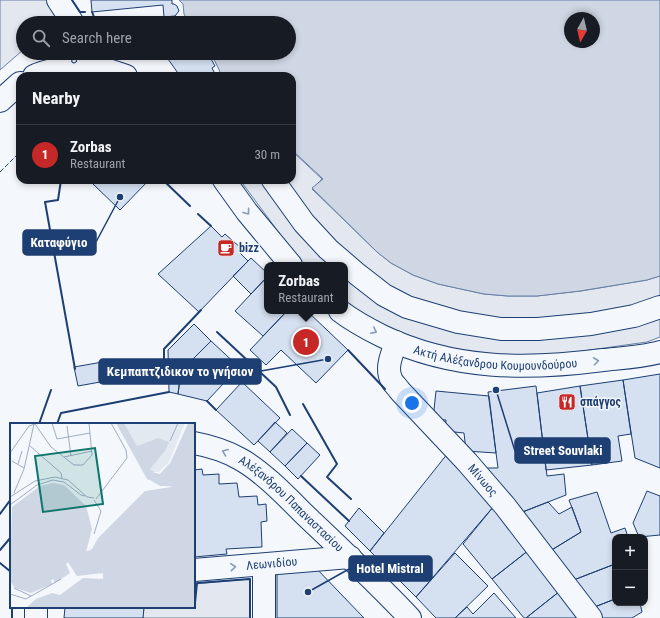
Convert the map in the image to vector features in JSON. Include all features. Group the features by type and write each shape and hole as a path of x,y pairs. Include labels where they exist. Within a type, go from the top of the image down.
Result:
{"street":[{"path":"58,0 68,16"},
{"path":"62,65 96,67 115,72"},
{"path":"0,101 16,87"},
{"path":"227,184 247,212 289,262"},
{"path":"276,184 304,223 328,249 343,262"},
{"path":"348,266 384,295 407,307 458,322 501,329 538,329 591,324 634,316 660,307"},
{"name":"Ακτή Αλέξανδρου Κουμουνδούρου","path":"345,314 369,329 420,352 470,363 504,366 573,364 660,352"},
{"name":"Μίνωος","path":"396,342 389,366 392,380 400,391 505,506 591,618"},
{"name":"Αλέξανδρου Παπαναστασίου","path":"195,444 224,451 241,459 269,480 350,557 410,618"},
{"name":"Λεωνιδίου","path":"195,570 350,557"},
{"path":"264,565 264,618"}],"shaded area":[{"path":"0,0 52,0 60,13 58,16 16,16 16,56 0,70"},
{"path":"179,0 660,0 660,276 647,280 580,291 537,296 508,296 484,294 438,284 413,275 391,263 377,252 312,188 323,179 296,154 296,72 220,72 214,60 296,60 296,16 185,16 183,4"},
{"path":"296,155 322,179 312,189 377,252 391,263 413,275 438,284 484,294 508,296 537,296 581,291 647,280 660,276 660,337 647,342 540,357 480,358 409,341 348,305 348,262 301,262 243,184 296,184"},
{"path":"250,579 250,618 143,618 144,608 195,608 195,584"}],"building":[{"path":"91,0 172,0 172,4 177,6 179,11 175,16 164,16 163,5 92,12"},
{"path":"169,60 212,60 215,66 212,68 214,72 177,72"},
{"path":"93,184 145,184 120,210"},
{"path":"211,226 222,237 225,234 241,248 238,251 248,261 199,312 158,274"},
{"path":"251,258 264,270 264,280 251,294 233,276"},
{"path":"264,280 264,314 284,314 263,336 235,311"},
{"path":"284,314 310,314 348,350 316,383 281,350 266,365 250,350"},
{"path":"194,324 211,341 181,371 178,394 169,392 168,350"},
{"path":"211,341 239,367 207,401 178,394 181,371"},
{"path":"114,360 117,379 78,386 74,367"},
{"path":"660,374 660,468 635,458 623,380"},
{"path":"623,380 631,434 618,436 622,461 592,465 580,386"},
{"path":"242,382 280,418 254,445 216,410"},
{"path":"536,386 547,476 564,474 566,495 520,513 483,468 498,468 488,392"},
{"path":"580,386 592,465 546,470 537,393"},
{"path":"436,391 489,396 496,453 466,451 464,433 445,431 446,420 433,419"},
{"path":"275,422 287,433 270,452 258,441"},
{"path":"292,429 307,443 285,466 270,452"},
{"path":"307,443 320,455 298,479 285,466"},
{"path":"448,453 494,506 416,597 370,551"},
{"path":"202,469 203,475 219,474 219,484 237,483 239,497 257,496 258,505 266,504 267,521 261,522 262,547 226,549 227,554 195,557 195,470"},
{"path":"647,491 660,496 660,535 648,536 648,534 638,534 633,523"},
{"path":"597,492 611,533 625,528 627,534 612,534 612,565 571,581 550,551 581,532 569,500"},
{"path":"548,502 559,514 572,507 581,532 550,551 520,513"},
{"path":"494,506 529,550 492,579 463,544"},
{"path":"359,508 384,533 370,551 345,526"},
{"path":"529,550 560,591 526,618 524,618 492,579"},
{"path":"455,553 488,586 455,618 436,618 416,597"},
{"path":"612,565 612,600 592,608 571,581"},
{"path":"315,567 364,618 277,618 277,571"},
{"path":"560,591 582,618 526,618"},
{"path":"494,593 516,618 455,618 467,607 473,614"},
{"path":"612,600 612,606 641,606 642,612 632,618 600,618 592,608"},
{"path":"65,608 144,608 143,618 64,618"}],"fence":[{"path":"0,172 16,156"}],"wall":[{"path":"72,0 80,12 85,12"},
{"path":"92,12 94,16"},
{"path":"60,184 58,200 45,202 75,369"},
{"path":"167,184 190,206"},
{"path":"198,214 211,226"},
{"path":"116,380 164,371 164,349 201,310"},
{"path":"217,332 276,387 290,415"},
{"path":"348,350 385,389"},
{"path":"39,423 51,390"},
{"path":"57,423 61,413 169,392"},
{"path":"207,401 216,410"},
{"path":"303,404 337,464 327,477 351,499"},
{"path":"301,476 349,521"},
{"path":"0,514 10,500"},
{"path":"0,550 10,538"},
{"path":"0,563 10,571"},
{"path":"195,603 197,583 250,579 250,618"},
{"path":"12,608 12,618"}],"place":[{"name":"Καταφύγιο","path":"120,197"},
{"name":"bizz","path":"226,248"},
{"name":"Zorbas","path":"306,342"},
{"name":"Κεμπαπτζιδικον το γνήσιον","path":"328,359"},
{"name":"Street Souvlaki","path":"496,390"},
{"name":"σπάγγος","path":"567,402"},
{"name":"Hotel Mistral","path":"308,592"}]}
